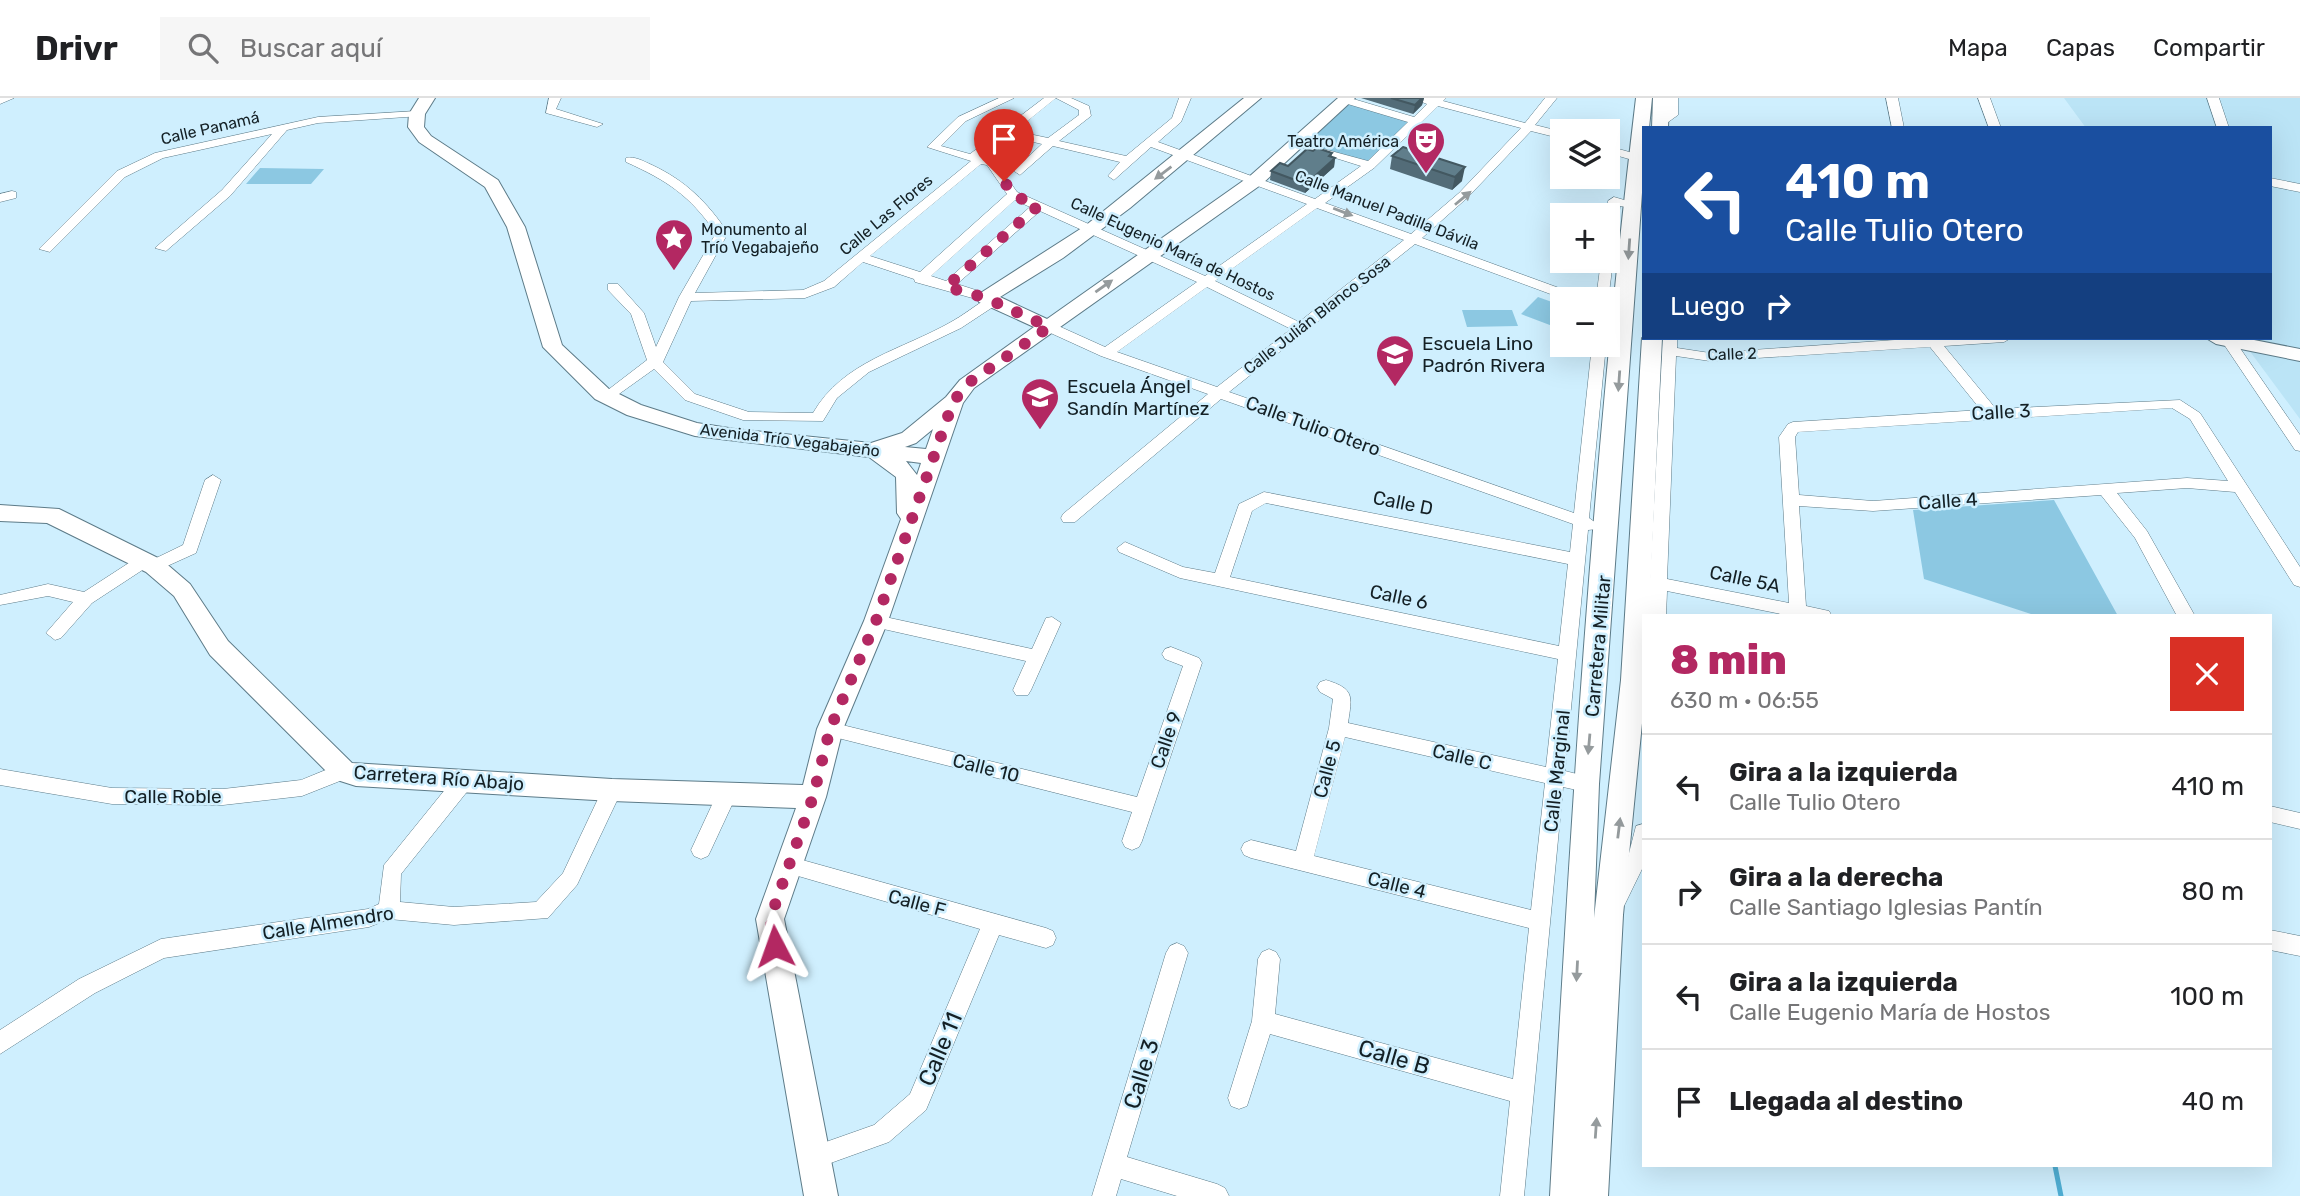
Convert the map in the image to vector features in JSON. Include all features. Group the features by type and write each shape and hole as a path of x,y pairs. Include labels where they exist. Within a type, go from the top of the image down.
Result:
{"street":[{"path":"0,101 8,98"},
{"path":"555,98 550,111 597,124"},
{"path":"919,279 1013,195 991,163 933,147 962,119 1008,98"},
{"name":"Calle Las Flores","path":"686,297 805,294 829,284 863,258 1005,132 1051,98"},
{"path":"1020,171 1066,128 1085,116 1085,108 1062,98"},
{"path":"1114,176 1128,160 1177,120 1185,98"},
{"path":"613,288 637,313 654,362 690,397 748,417 818,418 831,395 864,369 956,325 1187,155 1253,98"},
{"path":"1418,98 1438,100 1550,132"},
{"name":"Calle Julián Blanco Sosa","path":"1069,518 1218,393 1414,240 1475,187 1531,127 1551,98"},
{"name":"Carretera Militar","path":"1642,126 1644,98"},
{"path":"1660,125 1661,98"},
{"path":"1660,125 1672,116 1672,98"},
{"path":"1892,98 1898,126"},
{"path":"1984,98 1994,126"},
{"path":"2213,98 2222,126"},
{"path":"871,450 909,438 953,402 967,384 1256,180 1346,99 1416,121"},
{"path":"1106,353 1370,165 1438,100"},
{"name":"Calle Panamá","path":"44,249 121,174 159,155 318,120 421,106"},
{"name":"Avenida Trío Vegabajeño","path":"421,106 416,127 425,139 492,184 516,227 553,348 607,396 634,410 695,429 735,436 935,457"},
{"path":"161,248 226,193 283,128"},
{"name":"Carretera Militar","path":"1620,287 1640,158 1642,128"},
{"path":"1005,132 1128,160"},
{"name":"Calle Manuel Padilla Dávila","path":"1151,143 1550,290"},
{"path":"1298,143 1370,165"},
{"path":"1620,152 1640,158"},
{"path":"607,396 654,362 722,233 699,198 671,178 630,160"},
{"path":"2272,182 2300,188"},
{"name":"Calle Eugenio María de Hostos","path":"1013,195 1150,254 1300,328"},
{"path":"1614,203 1632,204"},
{"path":"946,287 1038,206"},
{"name":"Calle Tulio Otero","path":"863,258 988,300 1106,353 1595,526"},
{"path":"1932,340 1991,413"},
{"name":"Calle 2","path":"1664,342 1710,357 1932,340"},
{"path":"2223,340 2300,446"},
{"path":"2227,340 2300,355"},
{"path":"1657,614 1664,342"},
{"name":"Carretera Militar","path":"1591,1196 1609,915 1634,680 1647,408 1664,342"},
{"name":"Calle Marginal","path":"1512,1196 1578,560 1595,526 1599,357"},
{"name":"Carretera Militar","path":"1567,1196 1595,526 1612,357"},
{"path":"821,1196 770,919 813,797 830,729 876,621 953,402"},
{"name":"Calle 3","path":"1798,611 1787,437 1793,428 1991,413 2175,403 2195,416 2300,581"},
{"path":"1595,526 1617,526 1628,515 1634,417 1647,408"},
{"path":"871,450 906,471 911,487 905,540"},
{"path":"55,633 86,599 149,563 190,549 213,480"},
{"name":"Calle 4","path":"1792,499 1873,506 2187,483 2240,487"},
{"path":"2105,489 2141,535 2185,614"},
{"name":"Calle D","path":"1221,579 1245,508 1264,497 1578,560"},
{"name":"Carretera Río Abajo","path":"0,513 51,515 149,563 182,590 219,648 343,771 356,775 463,782 813,797"},
{"path":"1595,526 1624,549 1619,652 1634,680"},
{"name":"Calle 6","path":"1125,548 1180,572 1569,655"},
{"name":"Calle 5A","path":"1658,583 1813,614"},
{"path":"3,600 48,590 86,599"},
{"path":"876,621 1035,656"},
{"path":"1022,690 1052,622"},
{"name":"Calle 9","path":"1132,841 1193,663 1171,654"},
{"name":"Calle 5","path":"1303,861 1338,729 1343,696 1326,687"},
{"name":"Calle 10","path":"830,729 1143,807"},
{"name":"Calle C","path":"1338,729 1586,784"},
{"name":"Calle Roble","path":"0,777 112,796 223,797 302,788 343,771"},
{"path":"389,910 391,871 463,782"},
{"name":"Calle Almendro","path":"0,1043 87,986 161,948 369,918 389,910 454,916 541,911 570,878 612,790"},
{"path":"701,850 727,794"},
{"path":"2272,814 2300,821"},
{"path":"1609,915 1638,857 1642,837"},
{"name":"Calle 4","path":"1251,849 1542,922"},
{"name":"Calle F","path":"788,864 1046,938"},
{"name":"Calle 11","path":"814,1157 881,1133 918,1102 993,924"},
{"path":"2272,940 2300,946"},
{"name":"Calle 3","path":"1104,1196 1177,953"},
{"path":"1239,1098 1263,1021 1269,959"},
{"name":"Calle B","path":"1263,1021 1524,1094"},
{"path":"1113,1165 1217,1196"}],"shaded area":[{"path":"2064,98 2300,98 2300,419 2241,340 2272,340 2272,126 2085,126"},
{"path":"1346,102 1410,121 1366,163 1301,142"},
{"path":"260,168 324,169 311,184 246,184"},
{"path":"1538,297 1550,301 1550,325 1521,314"},
{"path":"1462,310 1512,310 1518,326 1467,327"},
{"path":"2054,500 2117,614 2031,614 1924,579 1913,510"}],"building":[{"path":"1391,98 1422,98 1415,105"},
{"path":"1403,147 1465,167 1455,177 1392,156"},
{"path":"1317,148 1332,153 1329,156 1335,158 1306,184 1271,171 1280,163 1288,166 1307,149 1313,151"}],"waterway":[{"path":"2055,1167 2061,1196"}],"place":[{"name":"Teatro América","path":"1426,175"},
{"name":"Monumento al Trío Vegabajeño","path":"674,272"},
{"name":"Escuela Lino Padrón Rivera","path":"1395,388"},
{"name":"Escuela Ángel Sandín Martínez","path":"1040,431"}],"route":[{"path":"775,946 770,919 813,797 830,729 876,621 953,402 967,384 1049,327 986,298 946,287 1038,206 1013,195 1004,181"}]}
